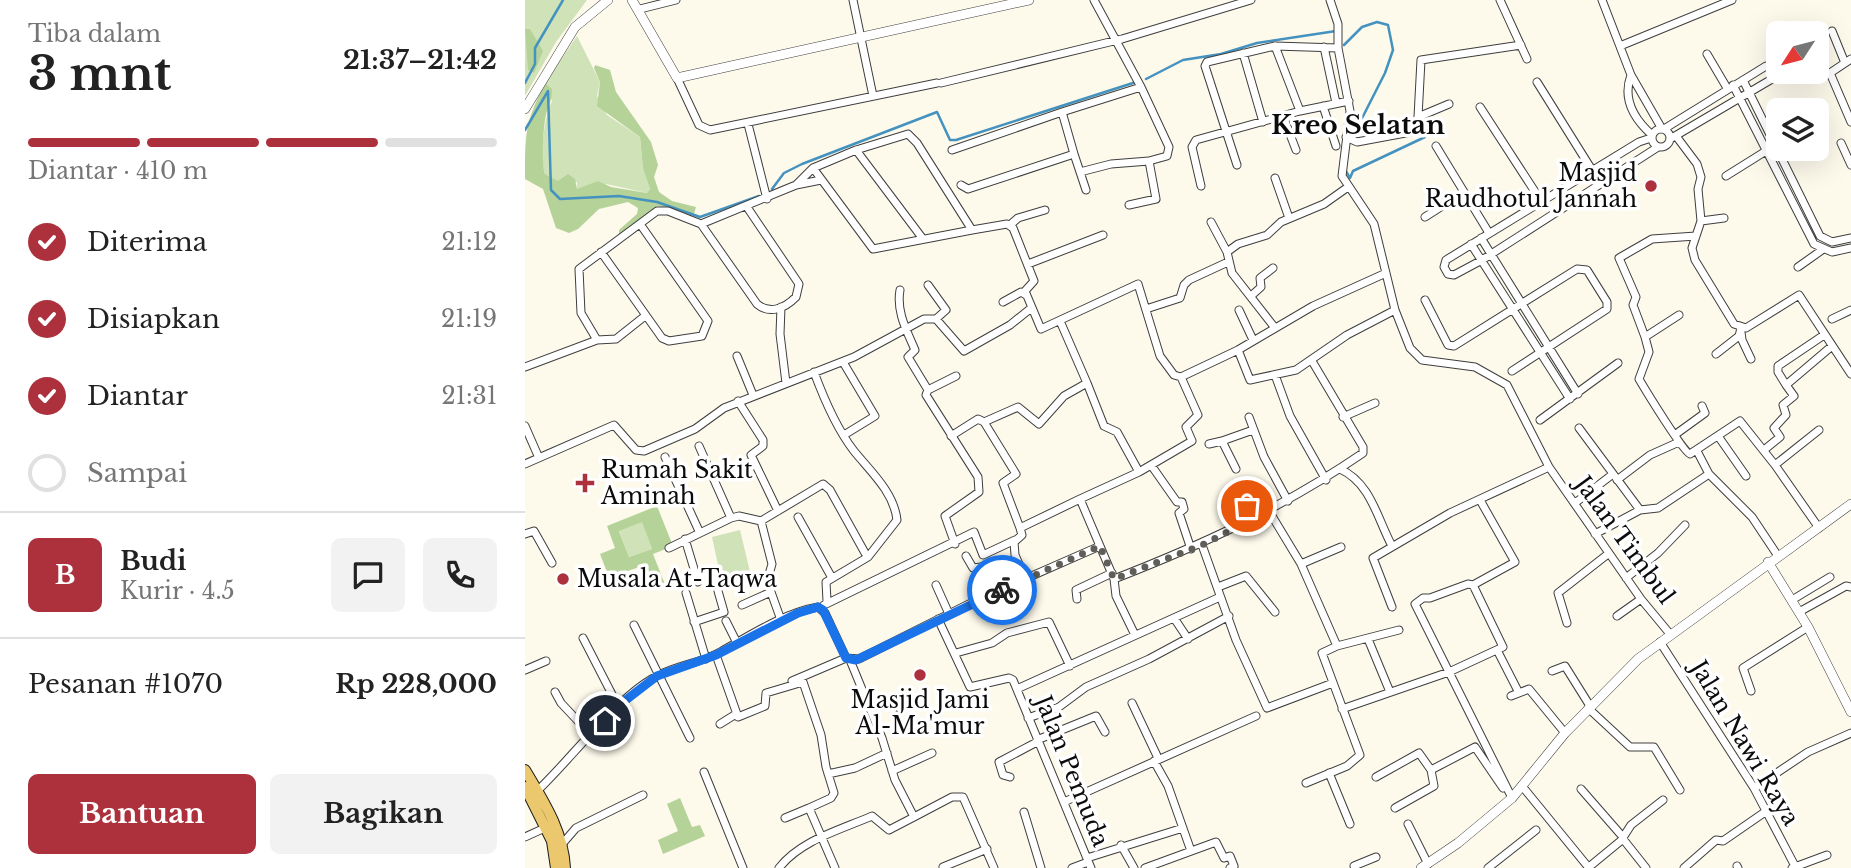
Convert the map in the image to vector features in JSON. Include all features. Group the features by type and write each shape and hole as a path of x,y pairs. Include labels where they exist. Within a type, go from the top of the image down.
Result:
{"main road":[{"path":"525,770 547,827 557,868"},
{"path":"531,791 563,843 565,868"}],"street":[{"path":"525,109 576,27 608,0"},
{"path":"632,0 642,5 676,0"},
{"path":"853,0 873,96"},
{"path":"677,78 1029,0"},
{"path":"1080,172 1111,164 1149,161 1167,156 1169,147 1141,87 1094,0"},
{"path":"642,5 699,125 704,129 748,124 939,83 1117,41 1251,0"},
{"path":"1238,350 1248,380 1296,370 1347,335 1395,310 1380,242 1367,210 1342,176 1341,163 1350,124 1349,101 1338,48 1338,24 1330,0"},
{"path":"1500,0 1527,58"},
{"path":"1602,0 1631,75 1663,129 1700,170 1701,220 1692,248 1695,261 1734,324 1741,328 1751,326 1796,296 1803,297 1824,335 1850,372"},
{"path":"1622,51 1732,0"},
{"path":"1832,31 1848,61 1830,75 1851,122"},
{"path":"1448,104 1418,117 1421,60 1521,45"},
{"path":"1237,165 1205,66 1214,59 1275,46 1338,48"},
{"path":"1275,46 1300,111"},
{"path":"1324,47 1336,103"},
{"path":"1243,53 1263,122"},
{"path":"1707,54 1739,97 1766,151 1726,176"},
{"path":"1766,66 1775,68 1775,77 1673,138 1667,146 1657,147 1482,260 1454,275 1448,274 1444,267 1445,260 1730,87 1766,66"},
{"path":"1631,75 1626,89 1627,99 1657,147"},
{"path":"1743,79 1820,236 1832,242 1851,238"},
{"path":"1537,82 1592,170"},
{"path":"952,150 1141,87"},
{"path":"1201,186 1193,144 1300,111 1349,101"},
{"path":"1323,106 1336,146"},
{"path":"1479,107 1541,201"},
{"path":"1062,112 1086,190"},
{"path":"1283,116 1296,150"},
{"path":"748,124 767,200"},
{"path":"1346,137 1357,142 1416,131"},
{"path":"796,185 813,168 904,133 910,136 972,230"},
{"path":"1840,143 1851,165"},
{"path":"1436,146 1489,233"},
{"path":"856,150 923,239"},
{"path":"961,185 968,189 1075,154"},
{"path":"1129,205 1156,199 1149,161"},
{"path":"1771,161 1808,234 1822,250 1832,252 1851,248"},
{"path":"813,168 873,249 1010,225 1018,218 1045,210"},
{"path":"1275,178 1289,218"},
{"path":"701,224 767,200 796,185 821,180"},
{"path":"1227,252 1238,244 1267,235 1289,218 1324,204 1348,187"},
{"path":"1425,217 1464,192"},
{"path":"597,340 581,313 578,275 583,265 662,209 701,224 757,304 767,311 781,307 796,297 799,284 747,207"},
{"path":"1701,220 1724,218"},
{"path":"1211,222 1227,252 1232,273 1275,328"},
{"path":"601,252 665,341 702,337 708,321 640,224"},
{"path":"1010,225 1034,284 1025,290 1030,309 1041,329 1135,284 1139,285 1160,356 1174,376 1181,377 1386,272"},
{"path":"1028,264 1104,235"},
{"path":"1696,236 1652,239 1619,258 1636,297 1633,305 1649,352 1639,379 1685,453 1697,451 1740,422 1776,464 1819,528"},
{"path":"1481,238 1578,394"},
{"path":"1471,244 1570,399"},
{"path":"1798,267 1822,250"},
{"path":"1146,309 1180,298 1184,285 1189,280 1228,262"},
{"path":"1251,296 1261,287 1260,278 1273,268"},
{"path":"1425,300 1448,345 1454,346 1577,270 1587,270 1607,302 1607,309 1511,371"},
{"path":"525,464 614,425 636,450 645,451 659,445 695,429 738,401 843,362 905,332 924,319 936,319 946,310 928,285"},
{"path":"900,290 899,300 905,332 915,350 908,357 928,390"},
{"path":"1003,302 1021,292 1026,295"},
{"path":"781,307 780,334 786,383"},
{"path":"936,319 965,352 1010,325 1030,309"},
{"path":"1239,310 1253,340"},
{"name":"Jalan Timbul","path":"1395,310 1410,348 1422,360 1475,367 1502,380 1549,467 1608,554 1669,634"},
{"path":"1832,319 1851,310"},
{"path":"1644,337 1679,315"},
{"path":"525,367 597,340 616,339 645,316"},
{"path":"1060,321 1104,426 1117,432 1139,472"},
{"path":"1716,354 1739,336 1741,328"},
{"path":"1741,328 1742,340 1751,359"},
{"path":"1764,450 1780,437 1774,428 1786,415 1783,405 1794,396 1778,372 1780,364 1824,335"},
{"path":"1786,384 1832,346"},
{"path":"737,356 753,395"},
{"path":"1077,599 1076,590 1202,545 1269,511 1326,480 1364,450 1312,361"},
{"path":"843,362 875,416 844,435"},
{"path":"1541,420 1618,363"},
{"path":"814,372 826,405 853,450 873,470 896,509 897,520 868,557 824,585 827,601"},
{"path":"1275,375 1290,416 1326,480"},
{"path":"955,544 945,516 981,490 978,477 926,395 928,390 956,376"},
{"path":"1020,528 1139,472 1192,441 1186,427 1198,415 1181,377"},
{"path":"984,422 1018,407 1041,423 1064,396 1087,383"},
{"path":"738,401 764,442 751,455 778,511"},
{"path":"1343,417 1375,403"},
{"path":"1575,503 1677,438 1705,414 1702,406"},
{"path":"1249,417 1288,501"},
{"path":"531,791 592,736 618,706 657,676 716,655 781,620 812,608 821,608 827,601 976,532 983,555 1022,535 1003,483 1016,474 984,422 978,419 951,436"},
{"path":"525,426 539,458"},
{"path":"1579,428 1640,510"},
{"path":"1209,444 1253,430"},
{"path":"1776,464 1819,430"},
{"path":"1718,436 1745,477"},
{"path":"1222,441 1236,469"},
{"path":"699,446 731,517"},
{"path":"1697,451 1709,474 1752,517 1778,556"},
{"path":"665,457 699,531"},
{"path":"1151,465 1177,502 1182,502 1184,509 1179,513 1191,549"},
{"path":"1392,607 1372,561 1392,546 1549,467"},
{"path":"1340,469 1354,476 1364,486 1392,546"},
{"path":"1595,534 1640,510 1658,508 1709,474"},
{"path":"669,548 731,517 761,521 819,485 827,486 865,553"},
{"path":"1242,492 1251,520"},
{"path":"1480,500 1513,556 1513,563 1473,585 1468,584 1423,598 1415,604 1511,798"},
{"path":"1078,501 1113,576 1116,596 1135,635"},
{"path":"1408,824 1424,867 1479,827 1511,798 1589,707 1669,634 1851,504"},
{"path":"1269,511 1301,564 1337,646"},
{"path":"798,517 832,578"},
{"path":"761,521 772,558 767,576 781,620"},
{"path":"1626,578 1658,553 1685,524"},
{"path":"525,534 534,531 551,563"},
{"path":"685,539 698,582"},
{"path":"1015,540 1015,555 1026,580"},
{"path":"1202,545 1220,597 1267,708 1332,683"},
{"path":"777,690 780,685 848,659 859,659 938,619 1100,546"},
{"path":"1301,564 1341,547"},
{"path":"1567,623 1558,593 1608,554"},
{"path":"967,556 973,568 989,566 1002,590"},
{"path":"1768,562 1808,627 1851,712"},
{"path":"1218,587 1246,576 1275,612"},
{"path":"1792,600 1830,577"},
{"path":"936,584 949,614"},
{"path":"1342,709 1449,672 1503,647 1503,642 1473,585"},
{"path":"1799,612 1846,586 1851,587"},
{"path":"694,622 724,612 718,591"},
{"path":"742,605 771,592"},
{"path":"685,593 706,659"},
{"path":"938,619 972,688 1009,678 1017,689 1220,597"},
{"path":"1617,617 1641,599"},
{"path":"821,608 848,659 892,771 915,817"},
{"path":"1028,718 1059,707 1086,687 1188,639 1229,616"},
{"path":"1174,618 1188,639"},
{"path":"726,621 737,643"},
{"path":"956,653 992,643 1007,633 1049,622 1070,666"},
{"path":"633,625 690,738"},
{"path":"1751,691 1743,668 1808,627"},
{"path":"1306,783 1360,755 1322,653 1337,646 1399,630"},
{"path":"583,638 618,706"},
{"path":"1368,639 1389,692"},
{"name":"Jalan Nawi Raya","path":"1660,642 1754,788 1765,812 1798,866"},
{"path":"1497,650 1515,693 1525,688 1531,691 1565,733"},
{"path":"716,655 736,714 740,717 764,708 766,693 803,682 821,735 834,795 785,818"},
{"path":"525,670 545,660"},
{"path":"1552,671 1565,666 1589,707 1630,747 1654,747 1680,790"},
{"name":"Jalan Pemuda","path":"1017,689 1089,863"},
{"path":"555,692 561,704 592,736"},
{"path":"1132,703 1168,786 1191,851"},
{"path":"720,724 736,714"},
{"path":"1010,777 1003,775 999,761 1037,741 1096,716 1105,732"},
{"path":"1064,802 1256,716"},
{"path":"1754,788 1808,751 1851,733"},
{"path":"1431,770 1475,747 1511,798"},
{"path":"828,774 855,768 887,753"},
{"path":"892,771 932,753"},
{"path":"1376,777 1419,753 1431,770 1434,786 1395,808"},
{"path":"703,772 743,868"},
{"path":"1329,773 1350,824"},
{"path":"1522,786 1585,867 1622,838 1631,825 1663,800"},
{"path":"1581,789 1646,868"},
{"path":"563,843 576,828 643,795"},
{"path":"779,868 797,850 872,816 889,830 959,795 969,806 995,868"},
{"path":"809,808 835,868"},
{"path":"1024,812 1041,868"},
{"path":"1684,868 1716,840 1723,841 1765,812"},
{"path":"525,838 547,827"},
{"path":"1072,868 1089,863 1121,845 1184,828"},
{"path":"1488,868 1536,830"},
{"path":"1145,868 1216,842 1224,858 1230,856 1234,866 1230,868"},
{"path":"1121,845 1134,868"},
{"path":"943,867 987,849"},
{"path":"1798,866 1827,855"},
{"path":"1354,866 1368,865 1376,857"}],"green space":[{"path":"525,0 587,0 556,42 525,96"},
{"path":"525,29 530,29 543,51 534,73 528,70"},
{"path":"577,36 600,82 597,96 607,115 640,137 643,169 650,189 647,193 606,184 577,189 577,182 558,182 545,174 542,158 543,137 552,101 545,83"},
{"path":"595,65 610,70 616,92 651,142 658,165 654,177 659,192 672,201 696,207 694,214 657,206 619,236 619,230 637,214 638,208 628,202 599,209 578,229 569,233 556,228 543,189 525,179 527,129 545,83 552,89 544,133 545,174 558,181 568,174 575,179 577,189 598,181 611,187 647,193 650,189 643,169 640,137 597,106 600,82"},
{"path":"657,506 673,546 653,554 666,587 656,590 646,565 609,577 600,554 615,548 607,526","holes":["642,522 652,549 629,557 619,531"]},
{"path":"642,521 652,549 629,557 619,530"},
{"path":"740,530 751,576 722,583 712,537"},
{"path":"680,798 692,827 700,825 705,836 663,854 658,840 678,831 667,804"}],"waterway":[{"path":"525,83 535,64 535,48 563,0"},
{"path":"1344,45 1362,27 1377,22 1388,25 1393,50 1385,73 1354,134"},
{"path":"1146,79 1183,60 1221,54 1257,43 1336,31"},
{"path":"772,189 784,173 802,164 937,112 950,140 956,140 1136,82"},
{"path":"525,130 548,91 551,190 560,199 619,196 657,202 700,217 759,196"},
{"path":"1346,171 1350,178 1353,171 1425,137 1428,126"}],"way so far":[{"path":"1002,590 1100,546 1114,579 1202,545 1251,520 1247,506"}],"place":[{"name":"Masjid Raudhotul Jannah","path":"1651,186"},
{"name":"Rumah Sakit Aminah","path":"585,483"},
{"name":"Musala At-Taqwa","path":"563,579"},
{"name":"Masjid Jami Al-Ma'mur","path":"920,675"}],"district":[{"name":"Kreo Selatan","path":"1358,125"}],"route":[{"path":"605,721 618,706 657,676 716,655 772,625 812,608 823,610 846,658 856,660 1002,590"}]}
